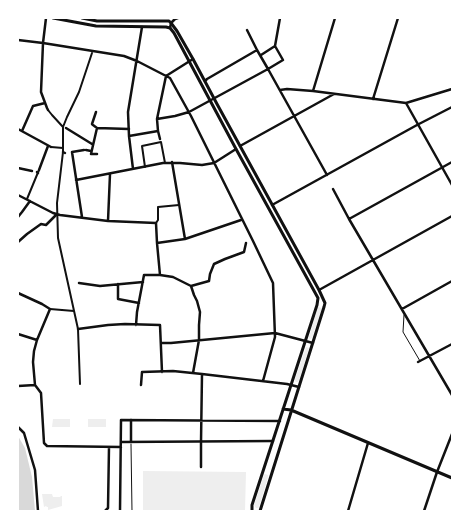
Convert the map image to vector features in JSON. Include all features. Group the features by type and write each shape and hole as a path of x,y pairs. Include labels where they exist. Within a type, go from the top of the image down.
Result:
{"street":[{"path":"46,18 43,42 42,92 45,104 52,115 65,128 92,144"},
{"path":"53,18 112,28 170,28"},
{"path":"82,18 170,22 178,18"},
{"path":"157,119 189,112 283,60 275,46 280,18"},
{"path":"313,91 335,18"},
{"path":"373,99 398,18"},
{"path":"96,26 97,19"},
{"path":"170,22 170,28 318,298 318,305 264,467 252,505 252,511"},
{"path":"170,22 193,59 325,303 260,511"},
{"path":"133,169 128,112 142,27"},
{"path":"247,30 326,177"},
{"path":"18,40 43,42 92,52 124,56 170,78 173,82 273,283 275,337 263,381"},
{"path":"261,55 275,46"},
{"path":"205,81 207,78 257,50"},
{"path":"80,384 78,329 58,238 57,214 58,189 64,152 64,124 79,92 92,52"},
{"path":"160,139 157,119 166,76 193,59"},
{"path":"280,90 287,89 313,91 406,103 452,89"},
{"path":"76,180 172,162 202,165 214,162 334,94"},
{"path":"406,103 452,185"},
{"path":"22,132 33,106 45,104"},
{"path":"268,207 326,177 417,125 452,107"},
{"path":"96,112 92,124 96,128 129,129"},
{"path":"91,151 96,128"},
{"path":"18,129 49,146 63,148"},
{"path":"129,136 158,131"},
{"path":"145,167 142,146 161,142 165,163"},
{"path":"18,217 29,200 38,172 49,146"},
{"path":"82,217 71,152 85,150 91,151 91,154 97,154"},
{"path":"172,162 185,239"},
{"path":"349,219 452,162"},
{"path":"18,168 32,172"},
{"path":"108,221 110,174"},
{"path":"333,189 452,395"},
{"path":"18,195 57,214 108,221 156,223"},
{"path":"160,276 156,223 158,220 158,207 180,205"},
{"path":"19,241 41,224 46,226 57,214"},
{"path":"315,293 373,259 452,216"},
{"path":"157,243 185,239 241,219"},
{"path":"136,325 144,275 173,277 191,286 209,281 214,264 244,252 246,243"},
{"path":"403,311 452,281"},
{"path":"79,283 100,286 143,282"},
{"path":"118,284 118,298 139,303"},
{"path":"191,286 200,312 199,340 193,373"},
{"path":"18,293 50,309 74,311"},
{"path":"50,309 37,340 33,362 35,385 41,393 44,443 46,446 121,447"},
{"path":"78,329 108,325 160,325 162,372"},
{"path":"161,343 275,333 313,343"},
{"path":"18,334 37,340"},
{"path":"419,361 452,344"},
{"path":"141,386 142,372 173,371 292,384 299,387"},
{"path":"202,374 202,467"},
{"path":"18,386 35,385"},
{"path":"284,409 292,410 452,478"},
{"path":"120,511 121,420 280,421"},
{"path":"131,420 131,442"},
{"path":"18,427 24,433 35,470 38,511"},
{"path":"424,511 452,434"},
{"path":"121,442 273,441 281,444"},
{"path":"348,511 368,443"},
{"path":"105,511 108,508 108,447"},
{"path":"264,467 273,470"}],"lane":[{"path":"403,311 403,332 419,361"},
{"path":"131,442 132,511"}],"shaded area":[{"path":"318,307 322,308 312,338 310,339 309,337"},
{"path":"306,347 309,348 299,381 296,382 295,379"},
{"path":"53,419 70,419 70,427 52,427"},
{"path":"88,419 106,419 106,427 88,427"},
{"path":"18,436 25,448 32,477 35,511 18,511"},
{"path":"143,471 246,472 245,511 143,511"},
{"path":"265,474 268,475 268,477 259,507 256,508 254,505"},
{"path":"42,494 52,494 53,497 62,496 62,506 48,510 48,507 44,507"}]}
